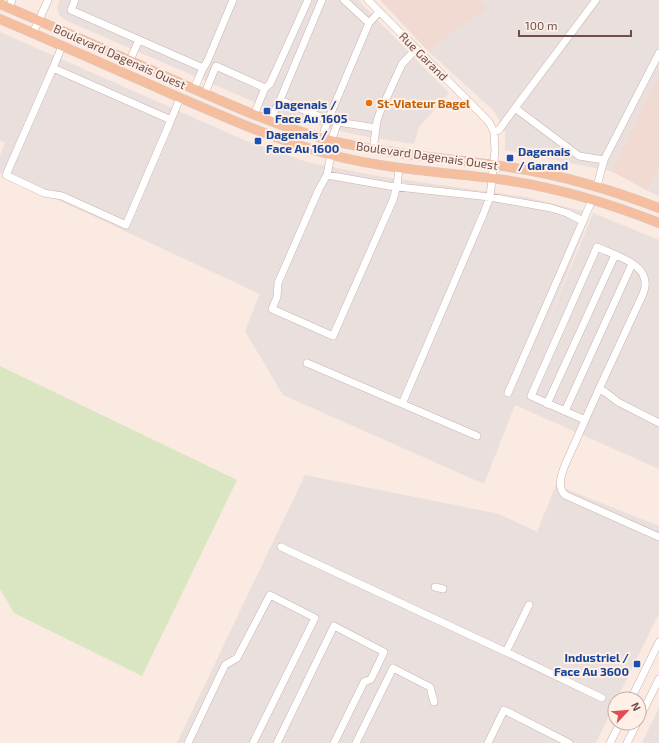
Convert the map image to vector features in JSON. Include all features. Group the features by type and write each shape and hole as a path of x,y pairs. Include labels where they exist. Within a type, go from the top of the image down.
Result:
{"main road":[{"name":"Boulevard Dagenais Ouest","path":"0,4 11,4 39,20 254,115 322,138 373,150 546,173 597,186 659,207"},
{"name":"Boulevard Dagenais Ouest","path":"0,19 271,136 331,155 399,168 491,179 540,187 592,200 659,223"}],"street":[{"path":"33,33 48,0"},
{"path":"75,0 70,10 203,68"},
{"path":"194,89 233,0"},
{"path":"254,115 265,88 270,84 308,0"},
{"path":"270,121 322,0"},
{"path":"344,0 369,23"},
{"name":"Rue Garand","path":"368,0 491,124 496,146 490,197 402,404"},
{"path":"494,132 499,130 596,0"},
{"path":"322,138 328,120 369,23 379,12"},
{"path":"130,60 139,40"},
{"path":"62,46 6,175 44,193 62,196 126,225 180,98"},
{"path":"373,150 380,112 402,64 416,49"},
{"path":"597,186 604,160 659,53"},
{"path":"204,93 216,66 265,88"},
{"path":"53,68 171,120"},
{"path":"280,100 328,120"},
{"path":"515,108 579,156 604,160"},
{"path":"332,141 338,122 376,128"},
{"path":"331,155 327,175 319,189 278,283 277,297 272,309 333,336 393,200 397,186 399,168"},
{"path":"327,175 397,186 490,197 551,208 567,213 583,221"},
{"path":"508,393 592,200"},
{"path":"585,420 531,396 597,247 637,267 643,274 645,282 644,291 563,471 561,491 567,497 659,537"},
{"path":"547,404 614,256"},
{"path":"565,412 632,264"},
{"path":"307,363 477,436"},
{"path":"599,389 618,402 659,423"},
{"path":"281,547 602,698"},
{"path":"188,743 225,665 237,658 270,595 315,618 253,743"},
{"path":"506,652 529,605"},
{"path":"277,743 334,626 384,652 371,679 364,682 334,743"},
{"path":"635,691 659,642"},
{"path":"356,743 393,668 430,687 434,702"},
{"path":"647,703 659,679"},
{"path":"488,743 504,710 569,743"},
{"path":"610,743 616,731"},
{"path":"627,743 633,731"}],"shaded area":[{"path":"60,0 358,0 449,93 419,127 414,144 368,137 327,128 282,114 67,21 59,15 57,6"},
{"path":"380,0 479,0 487,9 428,51"},
{"path":"479,0 659,0 659,73 611,171 505,150 505,131 494,111 428,51 486,9"},
{"path":"0,32 244,140 307,162 377,176 526,197 591,213 538,348 593,213 659,240 659,469 515,405 484,484 283,395 245,331 260,294 0,173 0,156 5,143 0,140"},
{"path":"659,73 659,169 648,191 611,171"},
{"path":"659,169 659,196 648,191"},
{"path":"305,475 499,514 537,532 556,485 659,526 659,613 621,691 607,691 607,720 596,743 177,743"},
{"path":"659,708 659,743 642,743"}],"green space":[{"path":"0,366 237,480 142,676 14,613 0,589"}],"place":[{"name":"St-Viateur Bagel","path":"369,103"},
{"name":"Dagenais / Face Au 1605","path":"267,111"},
{"name":"Dagenais / Face Au 1600","path":"258,141"},
{"name":"Dagenais / Garand","path":"510,158"},
{"name":"Industriel / Face Au 3600","path":"637,664"}]}
